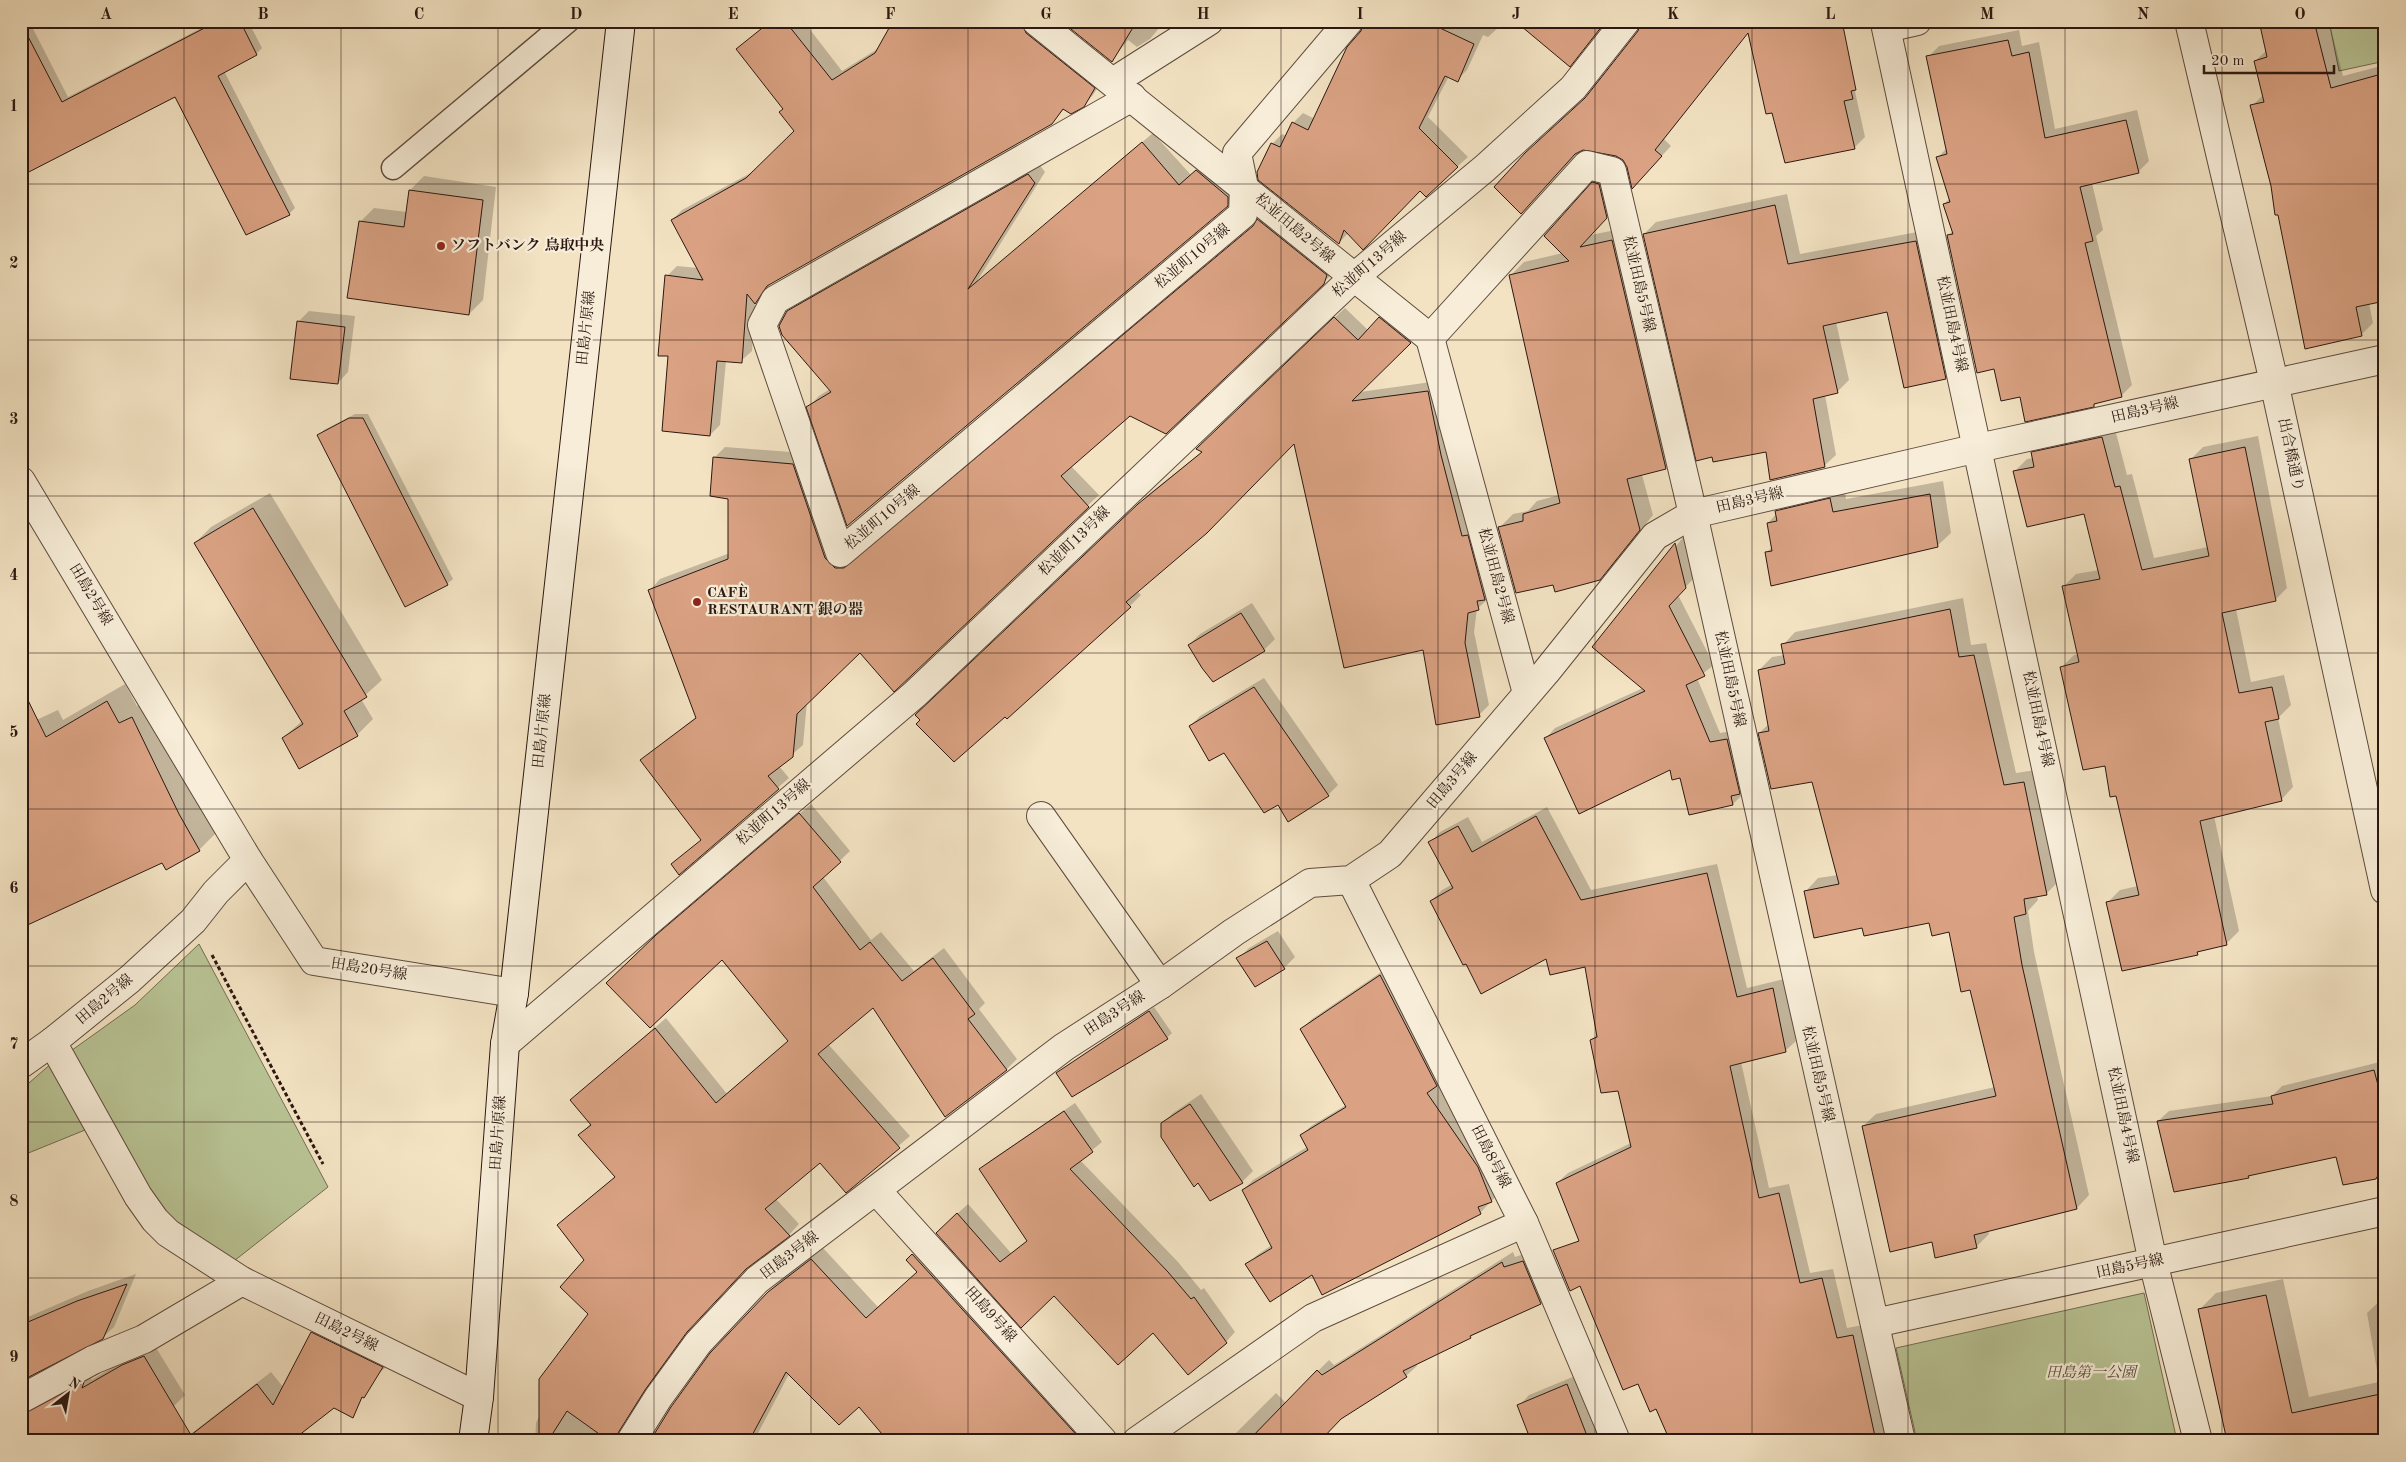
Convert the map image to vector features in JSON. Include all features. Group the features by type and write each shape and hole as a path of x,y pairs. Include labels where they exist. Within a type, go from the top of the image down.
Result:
{"street":[{"name":"田島片原線","path":"473,1441 479,1397 505,1044 514,993 621,21"},
{"name":"松並田島2号線","path":"1036,21 1244,187 1353,278 1430,338 1527,693"},
{"path":"1123,90 1209,21"},
{"name":"松並町10号線","path":"1123,90 775,300 762,325 840,553 1243,214 1244,187 1237,154 1349,21"},
{"name":"松並町13号線","path":"505,1044 915,694 1353,278 1485,168 1573,88 1626,21"},
{"name":"松並田島4号線","path":"1917,21 1886,25 2153,1262 2198,1441"},
{"name":"出合橋通り","path":"2189,21 2274,382 2385,890"},
{"name":"松並田島5号線","path":"1430,338 1587,165 1612,171 1693,514 1901,1441"},
{"name":"田島3号線","path":"631,1441 658,1398 698,1343 757,1280 1064,1047 1160,985 1234,932 1310,883 1351,880 1390,854 1546,672 1655,536 1693,514 1978,448 2385,359"},
{"name":"田島2号線","path":"21,481 248,860 216,892 193,921 130,979 52,1042 138,1196 155,1220 168,1233 242,1281 479,1397"},
{"path":"1041,816 1160,985"},
{"name":"田島20号線","path":"248,860 314,961 514,993"},
{"name":"田島8号線","path":"1351,880 1524,1223 1616,1441"},
{"path":"21,1064 52,1042"},
{"name":"田島9号線","path":"876,1190 1103,1441"},
{"name":"田島5号線","path":"1875,1323 2385,1211"},
{"path":"1137,1441 1313,1318 1524,1223"},
{"path":"21,1399 94,1360 144,1339 242,1281"}],"lane":[{"path":"393,168 568,21"}],"path":[{"path":"193,921 323,1164"}],"green space":[{"path":"2329,21 2385,21 2385,61 2339,71"},
{"path":"199,944 328,1187 234,1261 165,1220 68,1053 135,1005"},
{"path":"53,1062 90,1128 21,1156 21,1090"},
{"name":"田島第一公園","path":"2144,1293 2177,1441 1917,1441 1896,1348"}],"building":[{"path":"218,21 240,21 257,55 218,76 290,215 246,235 175,97 21,176 21,23 62,102"},
{"path":"771,21 785,21 832,80 875,53 893,21 1021,21 1026,33 1095,88 1084,107 1071,114 1063,109 1052,124 767,286 755,304 747,294 742,363 717,361 710,436 662,431 668,356 658,356 665,275 703,280 671,220 746,178 794,131 779,112 783,109 736,49"},
{"path":"1061,21 1137,21 1112,62"},
{"path":"1364,21 1425,21 1474,44 1458,82 1445,76 1419,128 1458,167 1426,197 1420,191 1363,250 1344,230 1339,244 1258,180 1257,172 1271,143 1280,147 1292,122 1308,130 1347,47 1361,31"},
{"path":"1515,21 1606,21 1570,67"},
{"path":"1641,21 1842,21 1856,90 1851,91 1853,99 1844,101 1855,149 1785,163 1772,113 1766,114 1748,33 1655,150 1662,156 1632,189 1627,167 1623,160 1616,156 1583,150 1575,154 1521,214 1494,187 1525,153 1585,98 1638,31"},
{"path":"2259,21 2314,21 2331,88 2385,73 2385,301 2356,307 2362,336 2305,349 2278,215 2275,215 2271,186 2250,105 2264,102 2254,61 2267,57"},
{"path":"2008,40 2012,56 2029,52 2045,138 2126,120 2139,173 2080,187 2093,241 2085,243 2122,397 2094,404 2094,407 2025,422 2020,397 2001,401 1994,369 1977,373 1947,235 1953,234 1943,204 1950,202 1936,157 1947,154 1926,56"},
{"path":"1142,142 1179,185 1196,170 1228,197 1228,206 847,526 806,407 831,392 782,335 779,326 787,311 1028,174 1035,183 968,289"},
{"path":"1592,182 1599,184 1607,218 1580,247 1612,240 1666,469 1627,479 1640,530 1600,580 1555,592 1553,585 1516,593 1498,527 1523,521 1523,514 1560,503 1509,275 1569,261 1544,236"},
{"path":"409,190 483,200 469,315 347,298 359,221 404,227"},
{"path":"1775,205 1788,264 1916,241 1946,379 1904,388 1887,312 1823,326 1838,393 1813,399 1825,467 1770,480 1766,452 1713,462 1712,457 1696,461 1643,234"},
{"path":"1257,219 1327,275 1324,284 1166,434 1130,416 1061,476 1089,507 894,692 860,653 797,714 793,757 768,776 779,789 679,875 671,864 701,840 640,760 696,718 648,590 728,559 728,499 710,496 713,457 793,464 825,558 835,568 844,568 1253,226"},
{"path":"1334,317 1358,340 1379,317 1411,343 1352,401 1428,391 1441,455 1462,536 1468,535 1485,600 1477,601 1479,610 1468,613 1465,643 1480,717 1436,725 1423,650 1344,668 1294,444 1207,533 1126,602 1131,607 1007,719 1005,717 954,762 916,724 920,720 915,715 1138,504 1202,452 1196,449"},
{"path":"297,321 345,327 338,384 290,379"},
{"path":"349,418 363,418 448,585 405,607 317,435"},
{"path":"2102,437 2115,487 2120,486 2142,570 2209,556 2189,459 2245,447 2276,601 2222,613 2239,693 2272,687 2279,719 2265,722 2282,801 2200,821 2227,945 2197,952 2198,955 2122,971 2106,902 2139,895 2116,796 2110,797 2105,766 2083,770 2060,667 2079,662 2062,586 2100,579 2084,514 2027,527 2013,471 2034,467 2031,452"},
{"path":"1930,494 1938,547 1771,586 1765,552 1772,551 1767,523 1777,521 1775,511 1830,498 1833,512"},
{"path":"253,508 367,697 344,711 358,736 299,769 282,738 303,724 194,543"},
{"path":"1675,543 1686,588 1669,606 1705,676 1686,685 1710,742 1727,739 1740,794 1731,796 1733,805 1689,815 1680,778 1672,780 1670,770 1579,814 1544,738 1645,691 1592,647"},
{"path":"1950,609 1959,657 1974,655 2004,785 2024,782 2047,895 2024,899 2026,914 2014,917 2022,965 2077,1209 1974,1235 1977,1248 1935,1258 1932,1242 1890,1252 1862,1126 1996,1096 1970,990 1961,992 1949,932 1932,936 1929,923 1864,936 1862,928 1814,938 1804,891 1839,884 1812,782 1771,789 1758,733 1769,731 1758,670 1785,664 1781,644"},
{"path":"1241,613 1265,651 1213,682 1188,645"},
{"path":"21,686 46,737 107,701 119,723 132,717 179,814 200,851 166,870 162,863 21,928"},
{"path":"1254,687 1329,796 1288,822 1278,805 1264,813 1224,753 1209,761 1189,726"},
{"path":"799,813 841,862 813,887 860,950 870,942 902,981 933,958 975,1014 968,1019 1007,1070 945,1117 873,1008 818,1054 900,1148 846,1193 820,1163 765,1209 790,1236 746,1269 687,1332 645,1390 615,1441 609,1441 567,1411 548,1441 539,1441 539,1379 588,1314 560,1287 584,1260 557,1225 615,1177 578,1135 591,1125 570,1100 655,1028 716,1103 788,1041 722,960 650,1028 606,983 656,935"},
{"path":"1536,816 1581,900 1707,873 1737,997 1773,988 1786,1052 1730,1066 1759,1198 1779,1193 1800,1283 1822,1278 1837,1338 1853,1335 1876,1441 1670,1441 1656,1409 1650,1412 1638,1384 1623,1390 1580,1286 1570,1291 1553,1250 1579,1241 1556,1183 1631,1147 1618,1091 1601,1093 1590,1040 1597,1037 1585,967 1550,975 1546,959 1481,994 1466,964 1463,965 1430,901 1453,888 1428,842 1458,826 1472,852"},
{"path":"1267,941 1285,969 1255,987 1236,958"},
{"path":"1380,975 1437,1086 1427,1093 1478,1167 1492,1202 1478,1207 1481,1214 1322,1295 1312,1275 1270,1302 1245,1264 1272,1248 1242,1190 1308,1150 1300,1135 1346,1107 1300,1029"},
{"path":"1149,1011 1168,1039 1072,1097 1056,1073"},
{"path":"2374,1070 2385,1111 2385,1162 2376,1179 2343,1185 2336,1157 2248,1176 2249,1178 2174,1192 2157,1121 2273,1104 2271,1096"},
{"path":"1190,1104 1243,1183 1210,1201 1198,1183 1194,1187 1161,1137 1161,1123"},
{"path":"1064,1111 1093,1152 1070,1169 1168,1272 1191,1299 1194,1297 1227,1343 1188,1375 1153,1333 1118,1365 1054,1296 1021,1328 936,1233 957,1213 1000,1262 1027,1241 979,1169"},
{"path":"912,1254 1082,1441 888,1441 859,1407 839,1425 786,1372 749,1441 650,1441 671,1407 710,1353 768,1292 811,1259 866,1318 917,1272 906,1260"},
{"path":"1523,1261 1541,1304 1470,1336 1471,1338 1403,1371 1407,1377 1341,1419 1320,1441 1248,1441 1317,1370 1322,1375 1502,1262 1504,1267"},
{"path":"127,1284 103,1339 21,1381 21,1325 77,1301"},
{"path":"2266,1295 2292,1413 2385,1393 2385,1441 2227,1441 2198,1309"},
{"path":"311,1332 383,1367 364,1398 362,1397 353,1418 334,1408 298,1436 301,1441 21,1441 21,1415 84,1382 82,1388 122,1365 144,1356 191,1435 257,1384 273,1405"},
{"path":"1567,1384 1589,1441 1531,1441 1517,1405"}],"place":[{"name":"ソフトバンク 鳥取中央","path":"441,246"},
{"name":"CAFÈ RESTAURANT 銀の器","path":"697,602"}]}
